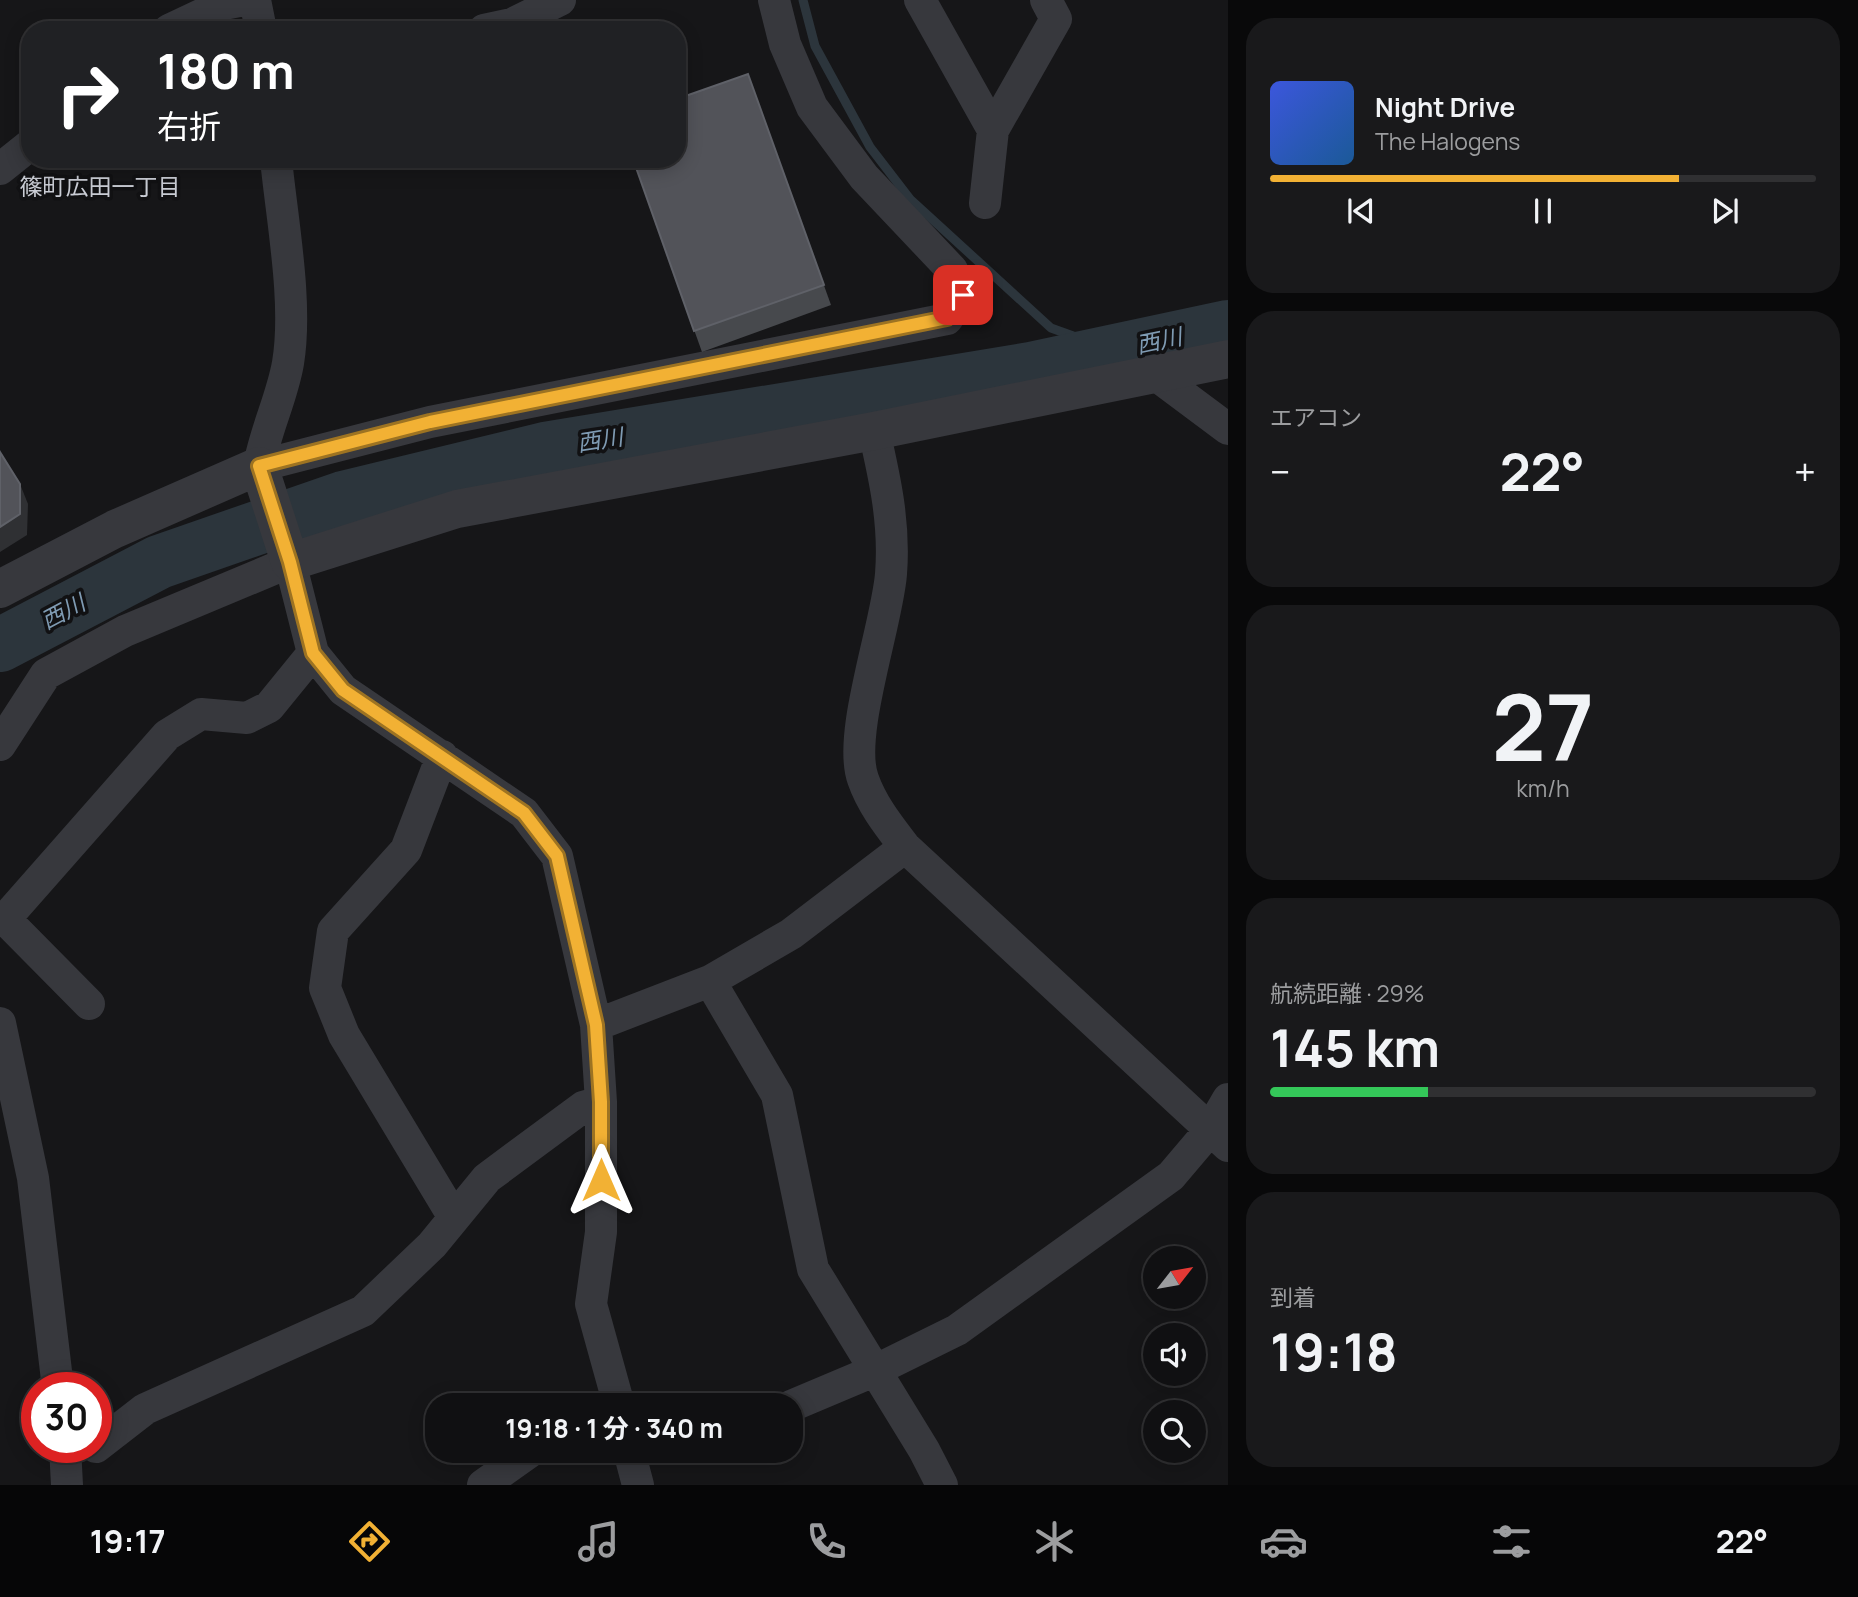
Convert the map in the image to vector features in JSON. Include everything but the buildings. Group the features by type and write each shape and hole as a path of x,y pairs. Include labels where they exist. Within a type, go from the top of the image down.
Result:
{"street":[{"path":"188,21 224,4 244,0"},
{"path":"256,0 260,21"},
{"path":"519,21 560,0"},
{"path":"0,589 115,529 262,476 430,422 947,318 963,295 953,270 864,177 812,107 785,44 774,0"},
{"path":"920,0 993,130"},
{"path":"985,203 993,130 1056,19 1046,0"},
{"path":"0,169 21,152"},
{"path":"277,168 290,296 288,363 263,444 262,476 287,553 313,653 343,690 524,813 557,856 596,1025 601,1102 601,1232 591,1304 616,1393"},
{"path":"0,745 46,674 125,631 287,553 457,509 874,431 1228,359"},
{"path":"1153,373 1228,429"},
{"path":"874,431 891,508 891,574 860,733 862,776 877,809 905,847 1219,1138"},
{"path":"89,1004 5,919 167,735 201,715 247,718 269,707 313,653"},
{"path":"442,756 406,850 333,931 325,988 344,1035 453,1216"},
{"path":"596,1025 710,981 791,934 905,847"},
{"path":"710,981 777,1095 813,1269 942,1485"},
{"path":"0,1023 33,1178 56,1372"},
{"path":"803,1401 874,1371 957,1330 1171,1176 1219,1138 1228,1099"},
{"path":"112,1435 145,1409 363,1311 432,1245 453,1216 487,1178 583,1107 601,1102"},
{"path":"483,1485 514,1463"},
{"path":"632,1463 638,1485"}],"waterway":[{"path":"803,0 815,46 870,147 910,199 1051,328 1115,351"},
{"name":"西川","path":"0,645 159,562 343,498 545,449 1031,369 1228,327"}],"district":[{"name":"篠町広田一丁目","path":"100,187"}],"route":[{"path":"601,1180 601,1102 596,1025 557,856 524,813 343,690 313,653 290,562 259,466 430,422 947,318 963,295"}]}
